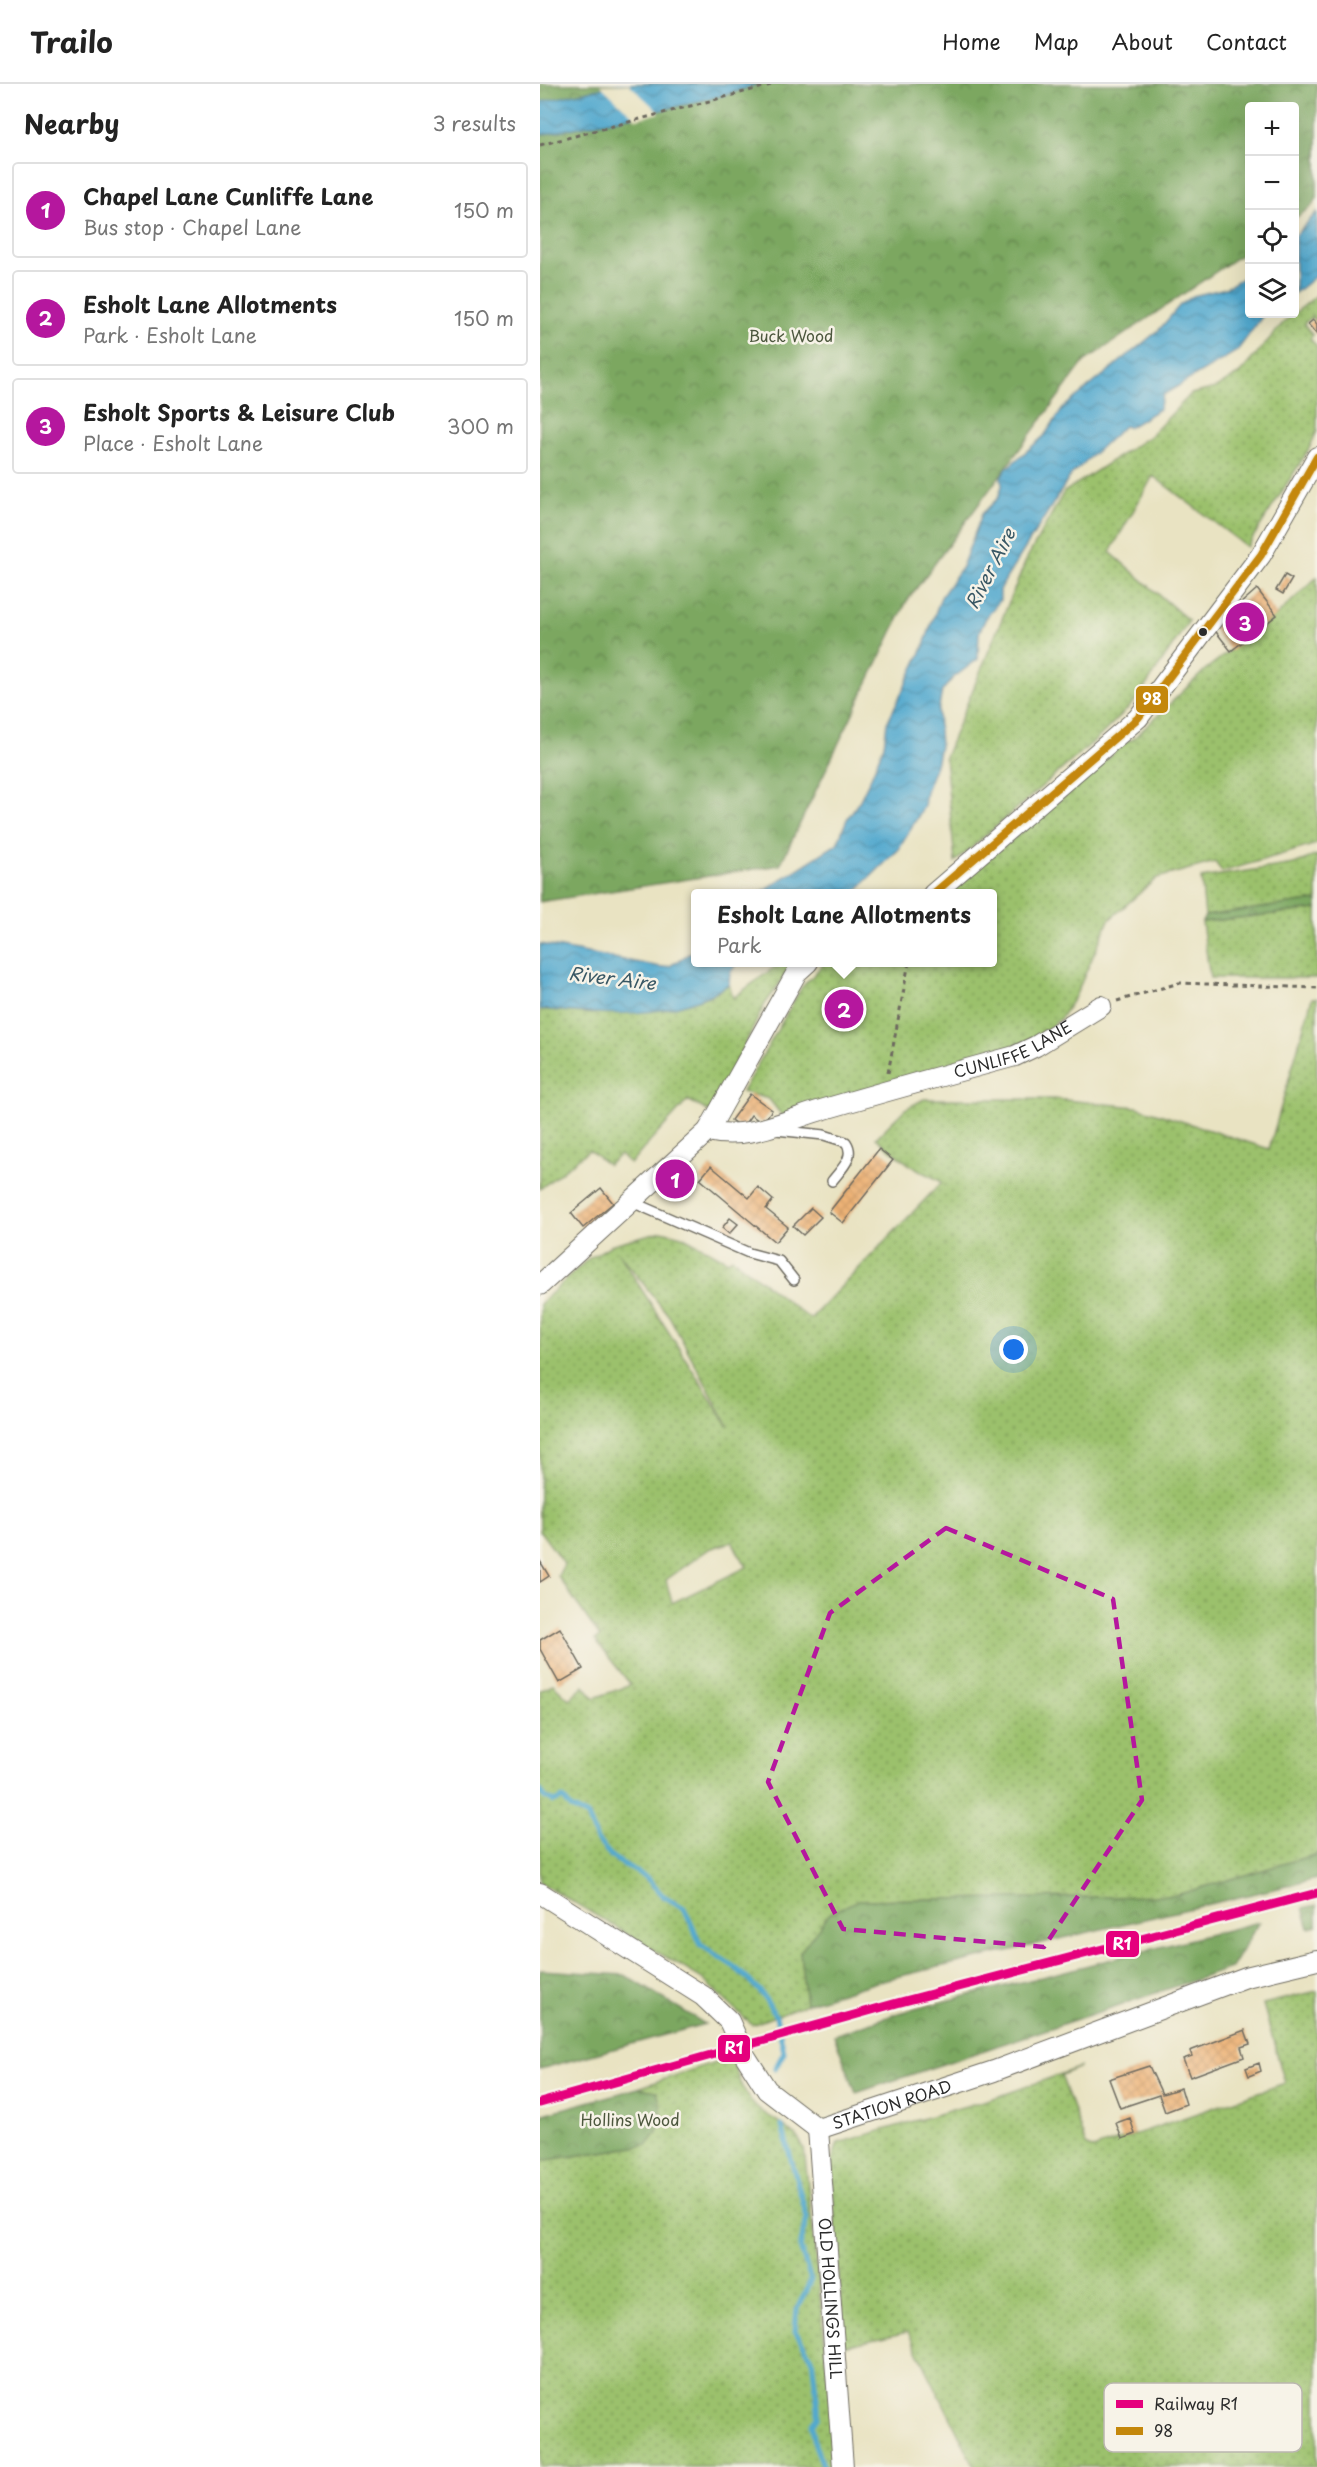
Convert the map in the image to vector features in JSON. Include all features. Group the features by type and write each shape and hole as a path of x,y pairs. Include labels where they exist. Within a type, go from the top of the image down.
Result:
{"street":[{"path":"939,889 1138,718 1261,555 1317,457"},
{"path":"540,1286 708,1131 797,972 803,967"},
{"name":"CUNLIFFE LANE","path":"708,1131 734,1135 761,1129 1015,1056 1036,1046 1101,1006"},
{"name":"STATION ROAD","path":"540,1893 703,1995 729,2021 744,2054 767,2090 818,2128 994,2071 1246,1977 1317,1960"},
{"name":"OLD HOLLINGS HILL","path":"818,2128 843,2467"}],"lane":[{"path":"761,1129 824,1135 846,1142 851,1151 850,1157 832,1181"},
{"path":"631,1202 749,1253 779,1261 794,1280"}],"path":[{"path":"540,145 775,84"},
{"path":"884,1092 908,967"},
{"path":"1101,1006 1128,996 1179,983 1317,988"}],"highlighted area":[{"path":"946,1528 1113,1599 1142,1800 1044,1947 843,1929 768,1782 830,1613"}],"green space":[{"name":"Buck Wood","path":"540,84 1317,84 1317,198 1311,207 1299,215 1299,102 1245,102 1245,252 1084,362 907,601 780,865 540,902"},
{"path":"1317,295 1317,323 1312,317 1304,324 1313,335 1310,339 1317,346 1317,431 1309,449 1247,547 1153,476 1110,552 1189,621 1137,699 1099,737 955,862 945,757 1027,558 1064,492 1150,436 1191,394 1216,388 1240,373 1284,322 1289,318 1299,318 1299,310"},
{"path":"1317,577 1317,844 1222,872 1215,862 1157,878 1109,920 1075,997 1060,1019 1028,1041 968,1063 783,1117 769,1099 742,1092 802,987 821,967 997,967 997,889 955,889 1126,741 1132,740 1206,669 1277,615"},
{"path":"1317,855 1317,900 1205,916 1201,878 1294,864"},
{"path":"1317,900 1317,909 1202,922 1205,916"},
{"path":"1317,909 1317,978 1210,978 1202,922"},
{"path":"775,967 791,967 765,1004 711,1113 688,1100 630,1164 620,1155 608,1165 589,1150 540,1189 540,1009 593,1014 711,996 729,984 733,998"},
{"path":"1312,998 1317,998 1317,1854 1173,1896 858,1900 800,1952 806,2004 752,2025 701,1978 540,1882 540,1690 553,1684 569,1699 584,1685 594,1698 631,1685 595,1640 600,1637 558,1576 564,1564 540,1531 540,1304 588,1259 613,1244 662,1231 682,1236 728,1261 732,1258 810,1319 942,1182 910,1165 876,1138 905,1109 924,1099 1055,1099 1137,1107 1269,1149","holes":["618,1252 669,1316 729,1427 728,1426","732,1542 747,1567 672,1603 666,1580 709,1549"]},
{"path":"1317,1854 1317,1879 883,1980 806,2004 800,1952 829,1914 858,1900 1173,1896"},
{"path":"1317,1905 1317,1926 1309,1928 1303,1908"},
{"path":"1259,1922 1231,1968 856,2093 834,2035 899,2013"},
{"path":"540,1970 625,1975 705,2024 540,2069"},
{"path":"1317,1991 1317,2467 975,2467 908,2332 844,2346 831,2163 838,2143 997,2097 1081,2067 1061,2075 1086,2145 1093,2149 1285,2083 1263,2004"},
{"path":"733,2056 736,2072 746,2094 763,2112 791,2132 804,2148 838,2467 540,2467 540,2161 647,2145 657,2091 638,2088"},
{"name":"Hollins Wood","path":"638,2088 657,2091 661,2107 660,2126 647,2145 540,2161 540,2115"}],"water":[{"path":"619,84 759,84 729,94 662,110 540,135 540,102"},
{"path":"1317,212 1317,275 1299,290 1299,264 1299,232"},
{"name":"River Aire","path":"1245,276 1245,318 1261,318 1237,351 1163,395 1159,409 1130,427 1124,426 1071,475 1000,590 1000,600 986,618 979,633 978,659 953,678 942,691 938,712 940,746 936,765 926,791 924,806 899,849 858,889 766,889 837,844 847,819 860,800 871,777 884,745 887,723 923,648 941,597 962,567 982,514 998,498 1002,486 1001,477 1006,469 1044,436 1064,407 1159,330 1180,305 1193,296 1226,288"},
{"name":"River Aire","path":"540,944 661,967 670,966 691,953 691,967 734,967 730,973 729,984 707,996 661,1010 638,1013 589,1013 540,1009"}],"pier":[{"path":"629,84 660,113 636,119 600,85"}],"building":[{"path":"1313,320 1317,324 1317,335 1308,324"},
{"path":"1285,575 1292,579 1283,594 1276,590"},
{"path":"1257,589 1277,615 1231,651 1213,628"},
{"path":"750,1094 772,1110 762,1123 751,1115 742,1128 731,1120"},
{"path":"879,1149 893,1160 843,1223 829,1212"},
{"path":"711,1166 749,1198 758,1187 773,1200 766,1209 788,1227 775,1242 700,1179"},
{"path":"601,1188 613,1203 583,1228 571,1213"},
{"path":"811,1208 821,1217 803,1235 793,1226"},
{"path":"730,1218 738,1224 729,1234 722,1228"},
{"path":"540,1561 549,1576 540,1582"},
{"path":"560,1628 583,1669 559,1683 540,1649 540,1640"},
{"path":"1245,2030 1250,2044 1241,2047 1244,2057 1190,2077 1183,2059 1192,2056 1190,2051"},
{"path":"1259,2063 1261,2071 1249,2076 1246,2068"},
{"path":"1149,2066 1162,2094 1181,2088 1186,2104 1165,2112 1159,2095 1120,2108 1109,2079"},
{"path":"1130,2118 1135,2134 1122,2139 1116,2123"}],"waterway":[{"path":"540,1790 546,1798 554,1802 563,1798 571,1808 588,1816 597,1840 613,1858 647,1878 662,1895 684,1908 701,1945 736,1968 760,1991 776,2016 784,2052 775,2069"},
{"path":"782,2126 807,2218 800,2247 811,2280 797,2309 795,2331 812,2358 818,2408 818,2417 812,2424 815,2445 824,2467"}],"rail line":[{"name":"R1","path":"540,2103 897,2003 1317,1893"}],"transit line":[{"name":"98","path":"939,889 1138,718 1261,555 1317,457"}],"place":[{"name":"Esholt Sports & Leisure Club","path":"1245,622"},
{"name":"Esholt Lane Allotments","path":"844,1009"},
{"name":"Chapel Lane Cunliffe Lane","path":"675,1179"}]}
